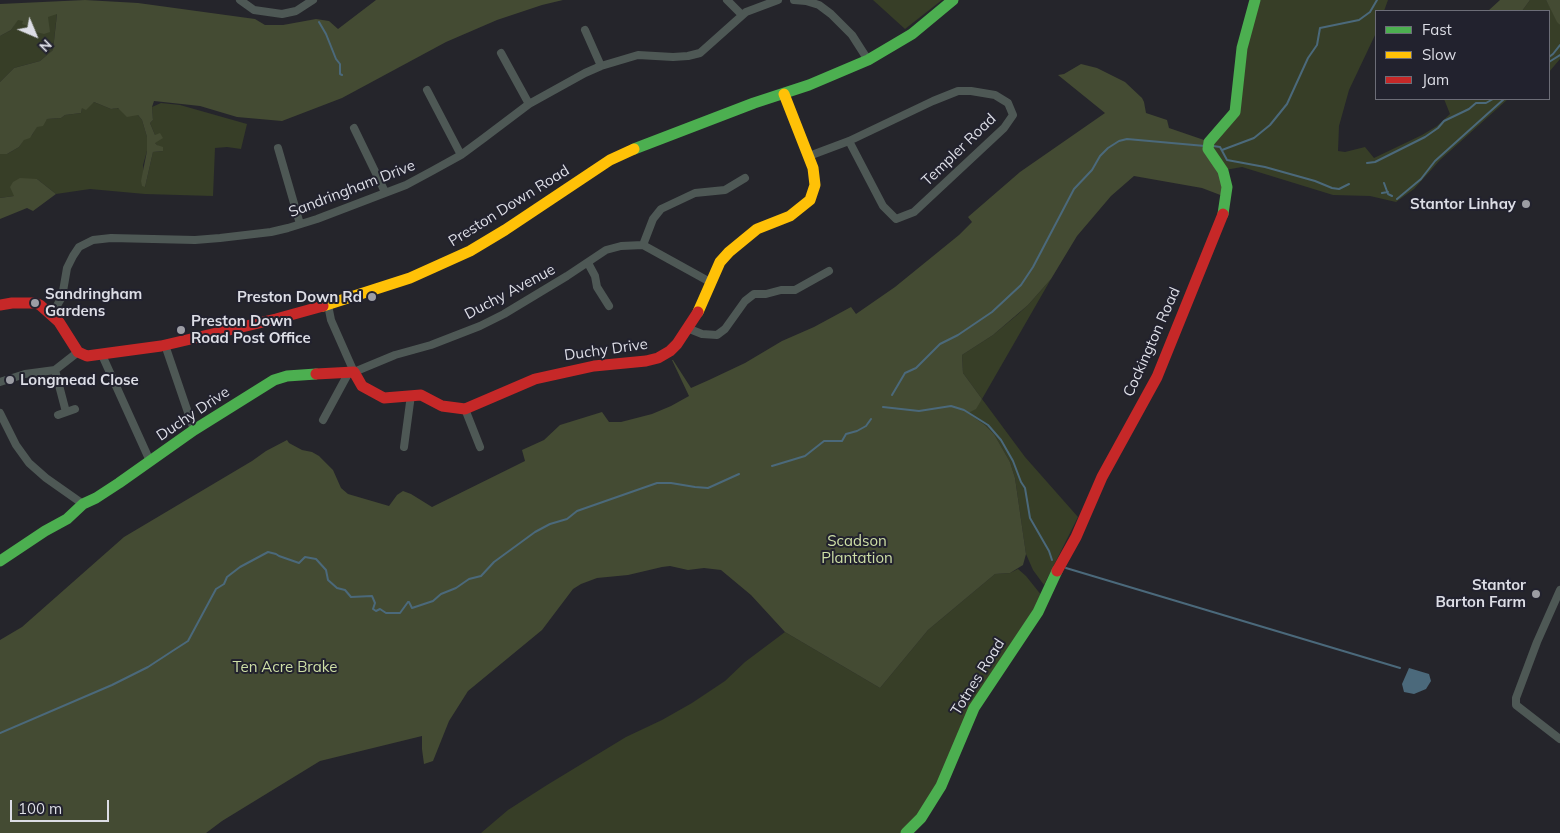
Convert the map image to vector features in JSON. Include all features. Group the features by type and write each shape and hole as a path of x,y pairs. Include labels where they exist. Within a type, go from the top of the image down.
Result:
{"street":[{"path":"240,0 254,10 282,14 296,11 313,0"},
{"path":"727,0 742,15"},
{"name":"Sandringham Drive","path":"52,314 62,297 67,268 73,256 79,247 93,240 111,238 202,240 252,235 300,224 406,185 461,155 529,104 601,66 638,55 673,57 688,56 700,52 723,34 742,15 753,8 778,0"},
{"path":"794,0 819,5 831,14 852,35 868,60"},
{"name":"Preston Down Road","path":"78,352 87,356 102,355 165,345 276,319 410,278 453,259 505,230 610,160 644,144 848,70 868,60 912,34 953,0"},
{"name":"Cockington Road","path":"1062,562 1076,537 1102,477 1157,377 1223,214 1227,187 1223,171 1208,149 1209,142 1235,112 1242,48 1255,0"},
{"path":"585,30 601,66"},
{"path":"501,53 529,104"},
{"path":"427,90 461,155"},
{"name":"Templer Road","path":"809,156 850,141 958,91 995,95 1008,103 1012,115 1004,128 914,212 896,219 883,206 850,141"},
{"name":"Duchy Drive","path":"465,409 548,375 594,366 614,366 646,361 658,358 670,351 677,344 697,313 720,262 757,229 790,216 810,200 815,185 813,168 784,94"},
{"path":"354,128 385,192"},
{"path":"278,148 300,224"},
{"path":"710,282 643,245 653,219 661,209 695,193 725,190 745,178"},
{"name":"Duchy Avenue","path":"352,372 395,355 432,345 480,326 504,314 606,250 621,246 643,245"},
{"path":"588,263 595,276 597,287 608,306"},
{"path":"688,328 702,334 717,335 724,329 745,301 754,294 795,290 830,271"},
{"path":"0,305 35,303 52,314 78,352 55,370 25,374 0,382"},
{"path":"328,304 331,320 341,340 352,372 362,386 384,398 421,395 442,406 465,409 480,447"},
{"path":"165,345 194,430"},
{"path":"102,355 150,461"},
{"path":"55,370 66,412"},
{"path":"324,420 352,372"},
{"name":"Duchy Drive","path":"0,561 45,531 67,519 83,504 96,498 194,430 274,380 287,376 352,372"},
{"path":"404,447 410,395"},
{"path":"58,415 75,409"},
{"path":"0,413 16,445 29,463 46,478 83,504"},
{"name":"Totnes Road","path":"906,833 921,818 941,786 970,714 1038,612 1062,562"},
{"path":"1560,590 1537,642 1516,698 1516,705 1560,739"}],"green space":[{"path":"85,0 138,3 255,19 265,25 283,25 316,19 329,21 338,29 376,0 563,0 497,20 446,42 342,98 282,121 237,117 200,106 154,101 152,107 153,120 150,123 155,135 160,133 163,138 155,143 163,147 163,151 153,152 145,187 142,186 141,181 147,151 147,137 142,120 138,115 127,117 118,108 111,109 94,102 86,110 82,108 81,113 47,119 43,126 37,127 30,138 24,140 19,147 7,154 0,154 0,82 14,68 40,61 53,50 57,14 48,17 50,32 44,34 36,32 31,27 22,24 23,21 18,20 11,30 0,36 0,4"},
{"path":"873,0 942,0 905,29"},
{"path":"1258,0 1388,0 1384,10 1375,10 1375,35 1349,90 1339,126 1338,151 1345,152 1365,147 1374,158 1422,135 1437,126 1450,114 1444,100 1507,100 1440,160 1414,189 1396,202 1370,196 1333,195 1242,167 1225,170 1214,155 1213,142 1227,127"},
{"path":"1500,0 1530,0 1523,10 1489,10"},
{"path":"1530,0 1546,0 1560,25 1560,59 1550,71 1550,10 1523,10"},
{"path":"1546,0 1560,0 1560,25 1557,22"},
{"path":"57,13 53,50 40,61 14,68 0,82 0,36 11,30 17,20"},
{"path":"1081,64 1097,68 1125,82 1142,98 1146,113 1167,120 1169,128 1204,140 1206,150 1221,172 1223,196 1202,188 1134,176 1111,196 1077,236 1051,279 1028,305 993,335 962,355 963,373 982,399 976,409 968,413 994,434 1010,462 1015,478 1026,554 1023,565 1010,573 995,574 928,630 880,688 785,632 751,595 721,570 704,568 688,570 670,566 662,567 628,575 597,578 573,589 542,630 468,691 449,721 433,761 424,764 422,736 320,761 222,821 206,833 0,833 0,640 22,627 124,537 287,440 302,450 319,456 333,470 341,488 348,494 389,506 397,495 403,491 432,507 525,461 522,450 544,440 560,425 602,412 609,422 621,422 652,414 671,406 689,396 672,360 691,388 745,363 782,341 814,327 851,307 856,314 895,287 959,235 972,222 968,217 1020,172 1105,113 1058,75 1064,74"},
{"path":"94,102 111,109 117,108 138,115 142,120 147,137 147,151 143,165 145,187 153,152 163,151 154,142 155,135 150,123 153,120 152,107 161,103 180,105 247,124 241,149 215,148 213,196 145,194 90,189 56,194 37,179 14,196 0,198 0,154 7,154 19,147 24,139 32,135 37,126 47,119 81,113 82,107"},
{"path":"20,178 37,179 56,194 33,211 27,208 0,219 0,198 14,196 10,187 13,182"},
{"path":"1051,279 982,399 963,373 962,355 993,335 1017,315"},
{"path":"982,399 1025,457 1078,517 1044,585 1033,570 1026,554 1015,478 1010,462 994,434 968,413"},
{"path":"1018,569 1042,596 1017,637 929,800 902,833 481,833 508,810 547,785 626,737 692,703 725,681 745,662 785,632 880,688 928,630 995,574 1010,573"}],"water":[{"path":"1409,668 1429,674 1431,681 1426,689 1414,694 1404,692 1402,684"}],"waterway":[{"path":"1222,150 1254,138 1270,125 1287,104 1308,58 1317,45 1320,28 1359,20 1370,12 1377,0"},
{"path":"319,22 340,64 340,74 342,75"},
{"path":"1550,56 1560,45"},
{"path":"1550,61 1560,55"},
{"path":"1367,163 1375,162 1425,137 1444,121 1469,109 1476,103 1486,103 1491,100"},
{"path":"1397,199 1421,179 1435,161 1503,100"},
{"path":"892,395 905,373 916,368 940,344 958,335 992,312 1021,285 1033,267 1074,189 1092,170 1100,156 1108,148 1119,141 1127,139 1205,146"},
{"path":"1213,146 1220,147 1227,160 1265,167 1315,181 1332,188 1339,189 1349,184"},
{"path":"1384,183 1388,194 1392,196"},
{"path":"1382,193 1388,192"},
{"path":"883,407 919,411 951,406 964,410 988,425 1001,440 1013,461 1025,488 1030,518 1049,551 1052,560"},
{"path":"772,466 805,456 824,441 842,441 846,434 866,426 871,419"},
{"path":"408,602 412,608 433,601 441,594 456,588 469,579 481,576 494,562 535,532 550,524 567,519 577,511 657,483 708,488 739,474"},
{"path":"0,733 112,685 148,667 188,641 216,589 224,584 227,577 240,567 268,552 299,563 305,557 316,559 326,570 328,580 337,588 345,590 351,597 372,596 375,603 373,609 376,611 380,609 386,613 400,613 408,602"},
{"path":"1066,568 1400,668"}],"traffic: fast":[{"path":"634,149 754,103 809,85 868,60 912,34 953,0"},
{"path":"1223,214 1227,187 1223,171 1208,149 1209,142 1235,112 1242,48 1255,0"},
{"path":"0,561 45,531 67,519 83,504 119,483 194,430 274,380 287,376 316,374"},
{"path":"906,833 921,818 941,786 974,708 1038,612 1057,571"}],"traffic: slow":[{"path":"698,312 720,262 729,252 757,229 790,216 810,200 815,185 813,168 784,94"},
{"path":"323,306 410,278 470,251 610,160 634,149"}],"traffic: jam":[{"path":"1057,571 1076,537 1102,477 1157,377 1223,214"},
{"path":"0,305 12,303 35,303 40,305 59,322 78,352 87,356 161,346 323,306"},
{"path":"316,374 354,372 362,386 384,398 421,395 442,406 465,409 535,379 594,366 658,358 677,344 698,312"}],"place":[{"name":"Stantor Linhay","path":"1526,204"},
{"name":"Preston Down Rd","path":"372,297"},
{"name":"Sandringham Gardens","path":"35,303"},
{"name":"Preston Down Road Post Office","path":"181,330"},
{"name":"Longmead Close","path":"10,380"},
{"name":"Stantor Barton Farm","path":"1536,594"}],"park label":[{"name":"Scadson Plantation","path":"857,550"},
{"name":"Ten Acre Brake","path":"285,667"}]}
